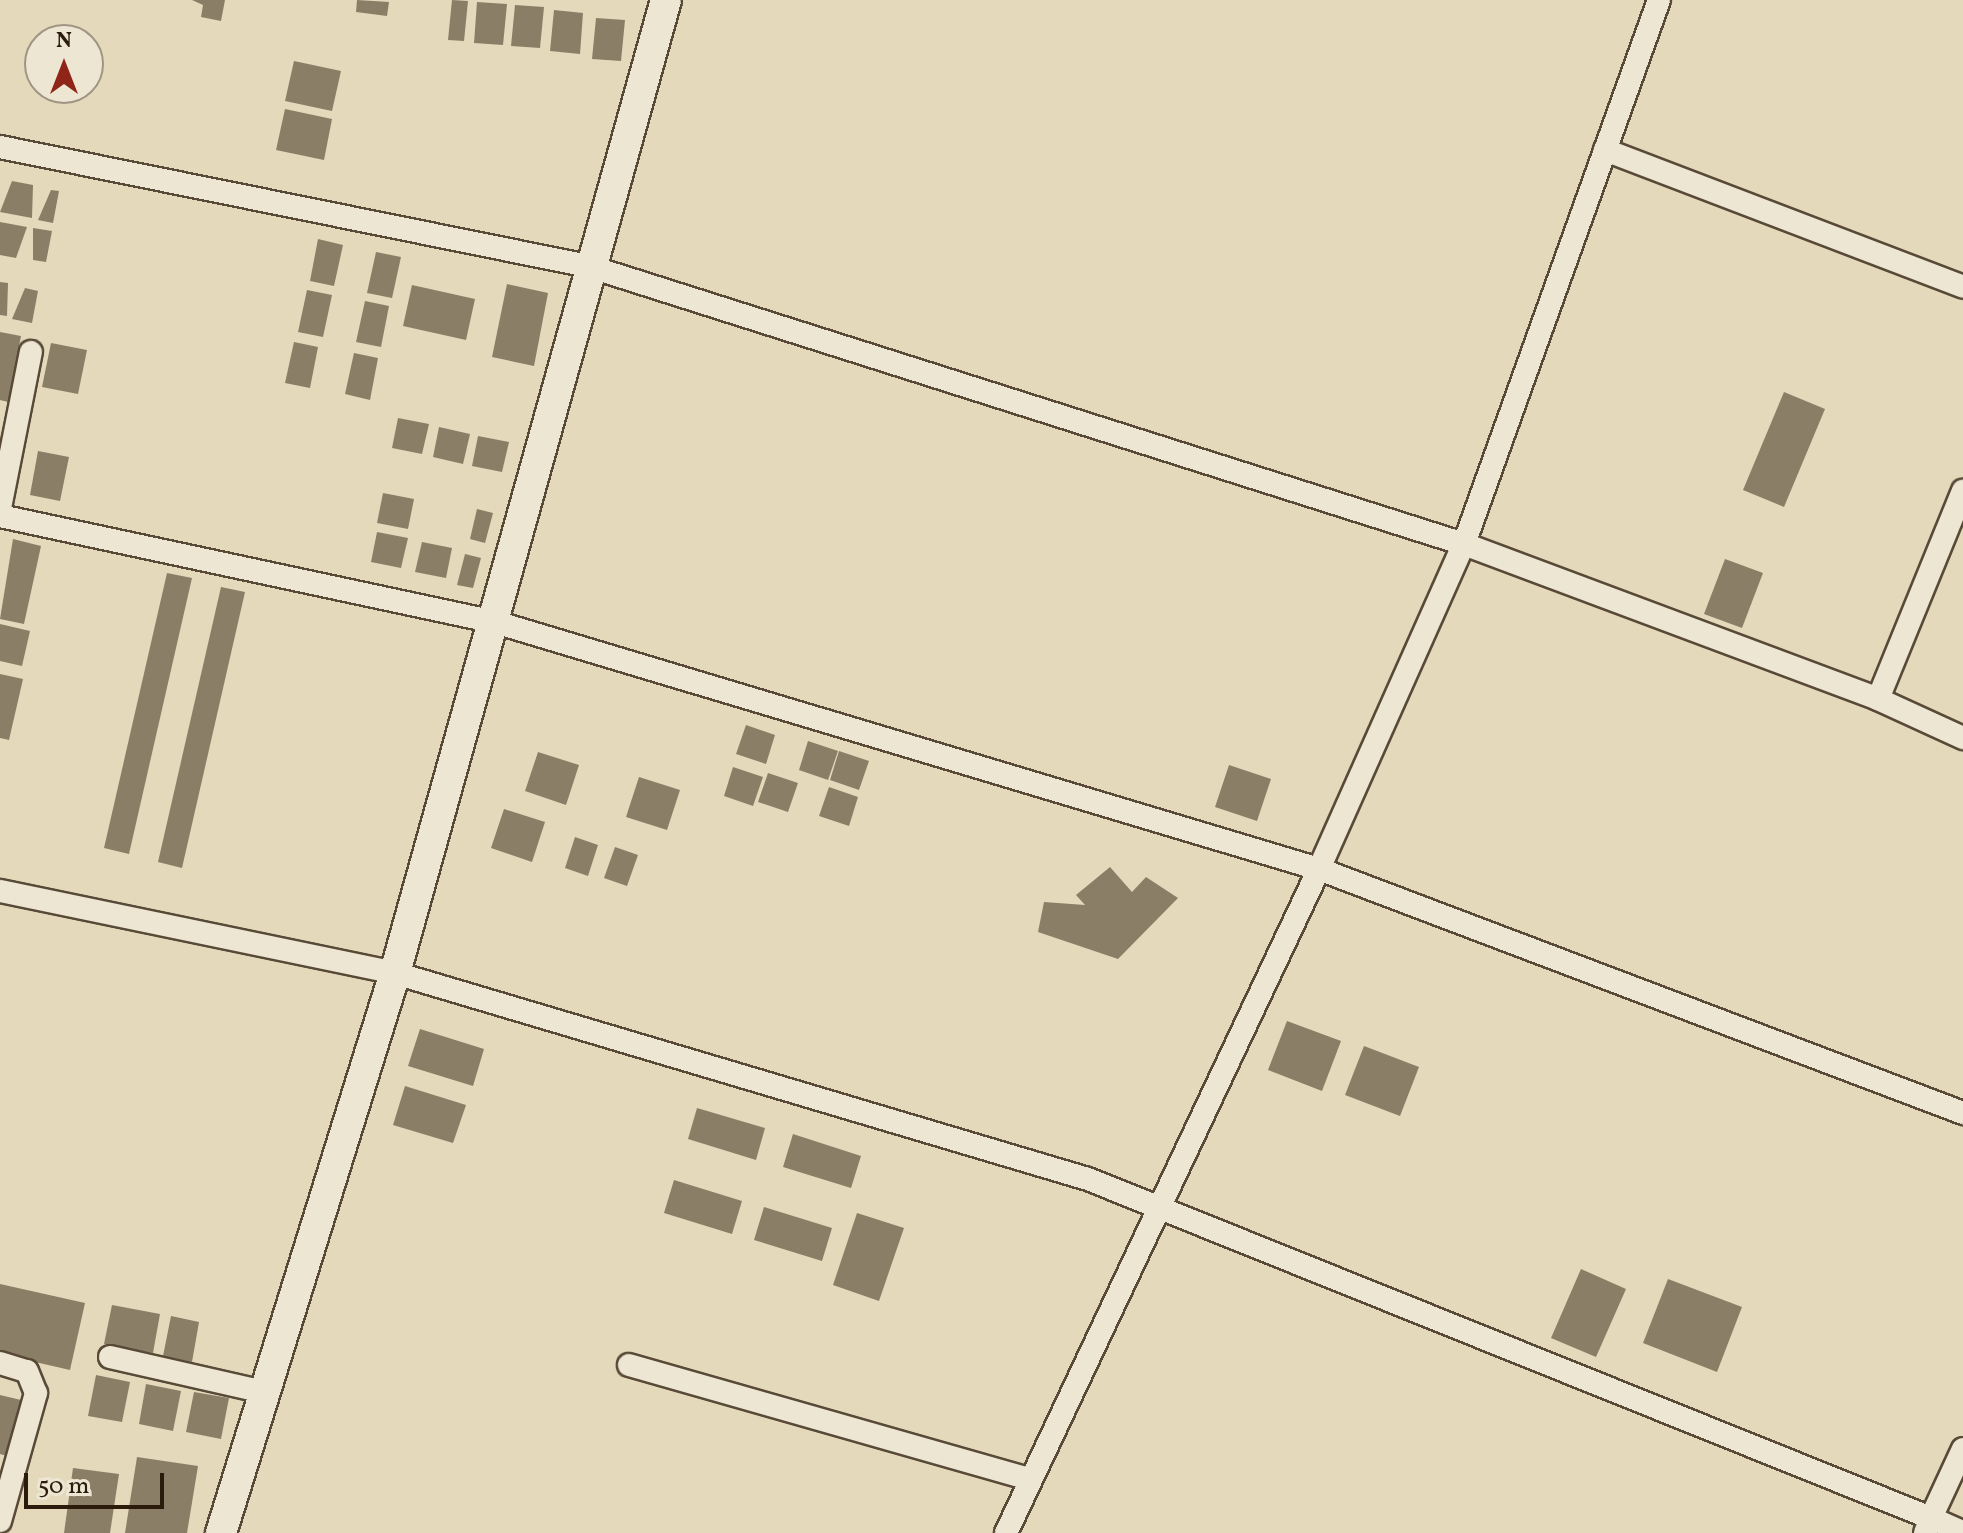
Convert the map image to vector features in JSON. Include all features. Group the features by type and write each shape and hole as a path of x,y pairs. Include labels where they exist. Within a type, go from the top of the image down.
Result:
{"street":[{"path":"221,1533 395,973 495,622 588,266 666,0"},
{"path":"1013,1531 1030,1479 1319,869 1464,544 1659,0"},
{"path":"0,147 588,266 1464,544 1878,699 1963,738"},
{"path":"1605,150 1963,287"},
{"path":"0,508 31,352"},
{"path":"1878,699 1963,491"},
{"path":"0,516 495,622 1319,869 1963,1113"},
{"path":"0,891 395,973 1088,1179 1928,1526 1963,1532"},
{"path":"110,1357 264,1392"},
{"path":"0,1363 27,1371 36,1393 0,1521"},
{"path":"629,1365 1030,1479"},
{"path":"1928,1526 1963,1449"}],"building":[{"path":"192,0 225,0 221,21 201,17 203,5"},
{"path":"357,0 389,2 387,16 356,12"},
{"path":"452,0 468,1 464,41 448,40"},
{"path":"477,2 507,4 503,45 474,43"},
{"path":"515,5 544,7 540,48 511,46"},
{"path":"554,10 583,13 580,54 550,51"},
{"path":"596,18 625,20 621,61 592,59"},
{"path":"294,61 341,71 332,111 285,101"},
{"path":"285,109 332,119 324,160 276,150"},
{"path":"12,181 33,185 32,218 0,212"},
{"path":"51,190 59,191 53,223 38,220"},
{"path":"0,222 27,227 16,258 0,255"},
{"path":"33,228 52,231 46,262 33,260"},
{"path":"318,239 343,245 334,286 310,281"},
{"path":"376,252 401,257 392,298 367,293"},
{"path":"0,282 8,283 7,316 0,315"},
{"path":"507,284 548,293 534,366 492,357"},
{"path":"412,285 475,299 466,340 403,326"},
{"path":"25,288 38,291 32,323 12,319"},
{"path":"307,290 332,295 323,337 298,332"},
{"path":"365,301 389,306 381,347 356,342"},
{"path":"0,332 21,336 8,402 0,400"},
{"path":"294,342 318,347 310,388 285,383"},
{"path":"51,343 87,350 78,394 42,387"},
{"path":"354,353 378,358 370,400 345,394"},
{"path":"1784,392 1825,409 1784,507 1743,490"},
{"path":"398,418 429,424 422,454 392,448"},
{"path":"439,427 470,434 463,464 433,457"},
{"path":"478,436 509,442 502,472 472,466"},
{"path":"38,451 69,457 60,501 30,495"},
{"path":"383,493 414,499 408,529 377,523"},
{"path":"477,509 493,513 485,543 470,539"},
{"path":"377,532 408,538 401,568 371,562"},
{"path":"13,539 41,546 24,624 0,619"},
{"path":"422,542 452,548 446,578 415,572"},
{"path":"465,554 481,558 473,588 457,585"},
{"path":"1725,559 1763,573 1742,628 1704,614"},
{"path":"167,573 192,578 129,854 104,848"},
{"path":"221,587 245,592 182,868 158,862"},
{"path":"0,624 30,631 22,666 0,661"},
{"path":"0,674 23,679 9,740 0,738"},
{"path":"746,725 775,735 766,764 736,754"},
{"path":"808,741 838,751 828,780 799,770"},
{"path":"839,751 869,761 859,790 830,780"},
{"path":"538,752 579,765 566,805 525,791"},
{"path":"1229,765 1271,779 1257,821 1215,807"},
{"path":"733,767 763,777 753,806 724,796"},
{"path":"768,773 798,783 788,812 758,802"},
{"path":"639,777 680,790 667,830 626,817"},
{"path":"829,787 858,797 849,826 819,816"},
{"path":"504,809 545,822 532,862 491,848"},
{"path":"575,837 598,845 588,876 565,868"},
{"path":"615,847 638,855 627,886 604,878"},
{"path":"1110,867 1132,892 1146,877 1178,898 1118,959 1038,932 1044,902 1085,905 1076,895"},
{"path":"1287,1021 1341,1041 1322,1091 1268,1070"},
{"path":"420,1029 484,1049 473,1086 408,1066"},
{"path":"1364,1046 1419,1067 1400,1116 1345,1095"},
{"path":"405,1086 466,1105 453,1143 393,1125"},
{"path":"697,1108 765,1128 756,1160 688,1139"},
{"path":"793,1134 861,1156 851,1188 783,1167"},
{"path":"674,1180 742,1201 732,1234 664,1213"},
{"path":"764,1207 832,1228 822,1261 754,1240"},
{"path":"857,1213 904,1228 879,1301 833,1285"},
{"path":"1581,1269 1626,1289 1596,1357 1551,1338"},
{"path":"1668,1279 1742,1307 1717,1372 1643,1343"},
{"path":"0,1284 85,1303 70,1370 0,1354"},
{"path":"112,1305 160,1314 153,1353 104,1344"},
{"path":"171,1316 199,1322 192,1362 163,1356"},
{"path":"96,1375 130,1382 122,1422 88,1416"},
{"path":"146,1384 181,1391 173,1431 139,1424"},
{"path":"194,1392 229,1398 221,1439 186,1432"},
{"path":"0,1395 21,1400 7,1456 0,1454"},
{"path":"137,1457 198,1466 187,1533 125,1533"},
{"path":"73,1468 119,1474 110,1533 64,1533"}]}
